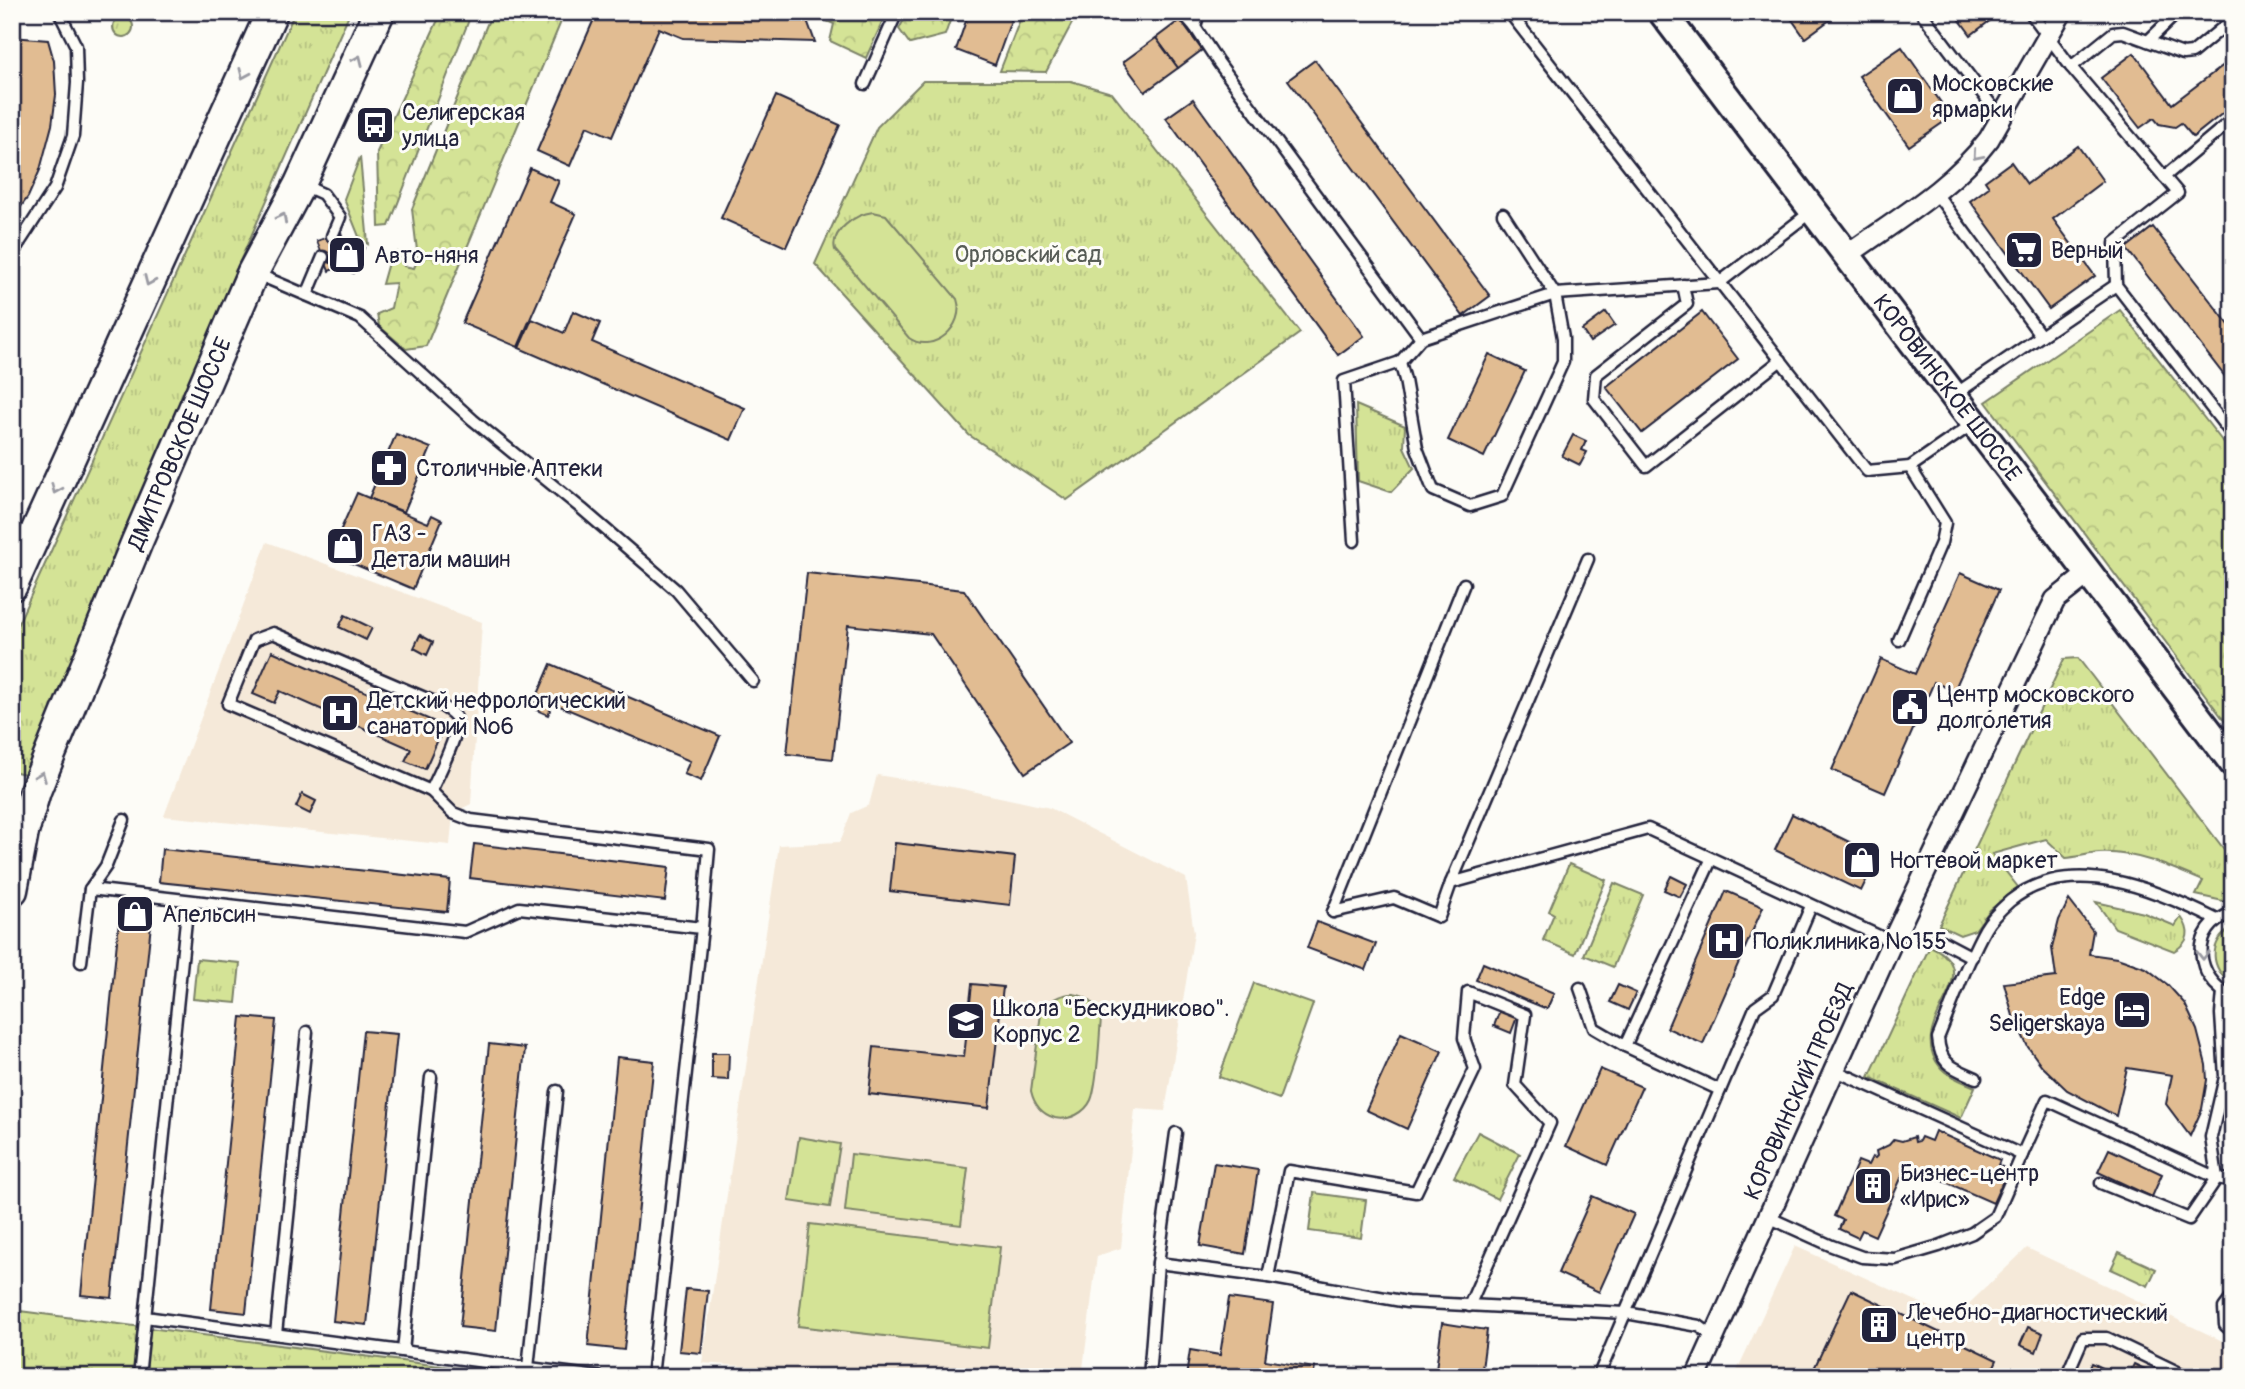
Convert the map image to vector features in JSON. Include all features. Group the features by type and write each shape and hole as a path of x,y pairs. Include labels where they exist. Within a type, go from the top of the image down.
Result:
{"main road":[{"path":"12,585 19,553 272,12"},
{"name":"КОРОВИНСКОЕ ШОССЕ","path":"1662,12 2233,764"},
{"name":"ДМИТРОВСКОЕ ШОССЕ","path":"12,890 23,832 35,791 136,544 253,272 300,184 379,13"}],"street":[{"path":"1846,256 1957,176 1976,156 2062,12"},
{"name":"КОРОВИНСКИЙ ПРОЕЗД","path":"1696,1377 1892,942 2055,600 2088,574"}],"lane":[{"path":"12,254 55,188 73,135 77,83 76,46 59,12"},
{"path":"865,83 897,12"},
{"path":"1182,12 1421,338"},
{"path":"1195,27 1199,12"},
{"path":"1508,12 1867,471 1910,467 1975,423"},
{"path":"1921,12 2001,118"},
{"path":"2030,12 2071,67 2178,193 2115,243 2116,285 2233,436"},
{"path":"2148,41 2178,12"},
{"path":"2071,67 2113,33 2123,32 2183,54 2192,53 2233,19"},
{"path":"2164,177 2233,118"},
{"path":"300,184 323,194 340,217 332,236"},
{"path":"1935,192 2041,336"},
{"path":"1354,541 1344,382 1400,362 1421,338 1555,294 1719,283 1812,211"},
{"path":"1400,362 1416,448 1433,489 1470,506 1502,496 1563,362 1563,338 1555,294 1503,214"},
{"path":"307,295 323,257"},
{"path":"253,272 360,318 473,420 676,590 753,681"},
{"path":"1683,285 1687,304 1597,375 1594,399 1646,466 1781,360"},
{"path":"1954,396 2116,285"},
{"path":"1899,640 1941,543 1945,523 1910,467"},
{"path":"1464,584 1334,912 1394,898 1439,917 1588,559"},
{"path":"431,791 458,724 455,716 439,704 272,634 254,640 228,704 431,791 453,813 471,820 709,849 652,1377"},
{"path":"81,962 90,889 106,866 124,820"},
{"path":"1451,883 1648,830 1892,942"},
{"path":"1625,1046 1711,860"},
{"path":"1976,1078 1950,1066 1939,1052 1938,1038 1985,927 2020,893 2050,880 2078,877 2124,883 2174,899 2217,920"},
{"path":"90,889 465,932 519,908 702,928"},
{"path":"139,1377 188,901"},
{"path":"1598,1377 1755,1008 1773,995 1811,906"},
{"path":"2101,1183 2189,1219 2217,1178 2211,1137 2225,1077 2221,1014 2228,995 2208,978 2201,958 2204,937 2217,920 2233,913"},
{"path":"1934,937 1972,957"},
{"path":"1580,988 1594,1028 1625,1046 1720,1090"},
{"path":"1268,1277 1289,1171 1416,1192 1475,1069 1464,1038 1468,992 1525,1015 1515,1084 1550,1123 1469,1306"},
{"path":"276,1334 307,1032"},
{"path":"1835,1070 2022,1155"},
{"path":"403,1351 431,1077"},
{"path":"528,1368 557,1091"},
{"path":"1768,1217 1832,1247 1862,1257 1895,1259 1972,1233 1995,1217 2047,1100 2217,1178 2233,1181"},
{"path":"1149,1377 1158,1262 1176,1133"},
{"path":"1158,1262 1268,1277 1407,1302 1626,1312 1699,1326 1714,1337"},
{"path":"2233,1296 2224,1308 2225,1325 2233,1332"},
{"path":"145,1317 598,1377"},
{"path":"2066,1377 2083,1338 2107,1338 2188,1377"}],"shaded area":[{"name":"Детский нефрологический санаторий №6","path":"267,542 482,622 471,804 453,813 450,845 164,816"},
{"name":"Школа \"Бескудниково\". Корпус 2","path":"877,775 958,788 1050,808 1186,878 1194,933 1165,1111 1135,1109 1121,1248 1097,1256 1082,1377 885,1377 702,1363 779,845 840,842 851,813 869,805"},
{"path":"1795,1246 1954,1318 2027,1248 2233,1346 2233,1377 1734,1377"}],"green space":[{"path":"295,12 350,12 237,268 99,595 29,775 12,771 12,637"},
{"path":"446,12 472,12 389,226 379,227 377,152 437,22"},
{"path":"492,12 565,12 426,346 406,349 379,326 377,314 391,308 396,283 382,284 389,259 397,252 404,266 414,268 418,259 412,209"},
{"path":"806,12 887,12 866,58 830,41 834,24"},
{"path":"908,12 953,12 945,35 910,44 899,29"},
{"path":"1023,12 1078,12 1046,72 1000,71"},
{"path":"123,17 130,20 133,27 130,34 123,37 116,34 113,27 116,20"},
{"name":"Орловский сад","path":"923,81 1071,81 1112,93 1300,333 1067,500 969,435 815,264 877,127"},
{"path":"360,157 368,244 360,239 344,199"},
{"path":"873,212 886,215 957,299 957,319 952,328 937,340 928,343 909,338 835,250 834,243 840,230 859,216"},
{"path":"2120,310 2233,455 2233,732 1986,402"},
{"path":"1356,405 1405,426 1404,447 1414,468 1391,492 1358,481"},
{"path":"2078,658 2233,861 2233,899 2223,901 2196,895 2203,881 2139,857 2099,853 2066,858 2046,839 1992,854 2018,887 1990,910 1975,930 1960,935 1939,925 2064,659"},
{"path":"1569,864 1606,880 1575,954 1543,940 1554,914 1549,911"},
{"path":"1614,883 1643,895 1613,967 1584,955"},
{"path":"2096,902 2144,913 2175,926 2181,917 2186,927 2186,940 2174,951 2115,928"},
{"path":"2233,928 2233,984 2220,971 2215,956 2219,940"},
{"path":"1930,946 1947,958 1953,971 1951,985 1931,1034 1932,1051 1944,1071 1975,1087 1961,1118 1869,1077"},
{"path":"197,959 240,963 236,1003 193,999"},
{"path":"1254,983 1313,1004 1279,1099 1219,1077"},
{"path":"1073,994 1091,1002 1101,1019 1098,1061 1091,1100 1081,1112 1060,1119 1039,1108 1031,1091 1041,1013 1055,999"},
{"path":"1478,1132 1520,1154 1497,1199 1454,1177"},
{"path":"799,1137 840,1144 830,1207 789,1201"},
{"path":"851,1154 968,1168 961,1225 845,1211"},
{"path":"1314,1193 1366,1200 1361,1238 1309,1231"},
{"path":"810,1224 1000,1247 988,1348 798,1326"},
{"path":"2119,1252 2156,1269 2148,1286 2111,1269"},
{"path":"12,1310 524,1377 12,1377"}],"building":[{"path":"597,12 804,12 815,42 683,38 659,28 612,137 587,126 570,166 537,151"},
{"path":"969,12 1014,12 995,65 956,50"},
{"path":"1281,12 1301,12 1288,22"},
{"path":"1826,12 1831,19 1805,38 1788,14"},
{"path":"1954,12 2000,12 2000,13 1971,35"},
{"path":"1180,20 1202,50 1178,68 1156,38"},
{"path":"12,37 48,40 54,61 56,95 52,125 40,170 28,197 12,219"},
{"path":"1156,38 1178,68 1145,92 1123,62"},
{"name":"Московские ярмарки","path":"1902,47 1951,117 1909,146 1859,76"},
{"path":"2134,53 2172,104 2233,58 2233,105 2193,137 2181,123 2175,127 2159,124 2154,118 2140,128 2101,78"},
{"path":"1315,60 1490,296 1463,316 1288,80"},
{"path":"776,96 840,125 786,247 721,218"},
{"path":"1193,99 1364,336 1338,355 1166,118"},
{"path":"2078,146 2103,181 2053,219 2095,276 2049,309 1970,201 1989,187 1985,181 2011,162 2027,184"},
{"path":"530,168 559,181 550,202 576,214 518,347 462,323"},
{"path":"2153,227 2233,330 2233,387 2126,248"},
{"path":"341,232 343,239 340,238 329,262 340,267 329,271 317,241"},
{"name":"Авто-няня","path":"340,238 364,248 353,273 329,262"},
{"path":"573,311 600,323 592,342 745,408 731,440 519,348 532,319 564,333"},
{"path":"1606,312 1615,325 1590,342 1582,330"},
{"path":"1702,312 1738,359 1642,433 1606,387"},
{"path":"1489,354 1525,371 1484,457 1448,440"},
{"path":"396,434 431,448 404,512 369,498"},
{"path":"1573,435 1586,441 1582,450 1587,452 1580,465 1562,456"},
{"path":"357,493 428,523 432,515 442,520 413,589 330,554"},
{"path":"807,573 964,590 1069,743 1025,773 931,634 848,625 833,759 787,754"},
{"path":"1960,573 1999,590 1954,691 1934,682 1885,793 1832,770 1881,659 1915,674"},
{"path":"345,615 372,628 366,640 339,627"},
{"path":"420,635 433,642 427,655 414,648"},
{"path":"272,651 444,726 425,769 405,761 411,749 280,691 274,703 253,694"},
{"path":"551,664 720,736 701,781 684,774 690,761 553,703 548,715 532,708"},
{"path":"302,794 316,801 310,814 296,807"},
{"path":"1792,814 1878,856 1861,891 1775,850"},
{"path":"895,843 1015,857 1010,905 890,891"},
{"path":"474,844 669,867 665,901 470,878"},
{"path":"162,849 450,880 447,912 159,882"},
{"path":"1671,876 1687,884 1680,897 1664,890"},
{"name":"Поликлиника №155","path":"1726,891 1763,907 1703,1044 1667,1028"},
{"path":"2069,900 2093,931 2089,954 2117,958 2146,968 2168,985 2185,1004 2197,1030 2207,1080 2202,1109 2190,1136 2166,1104 2172,1075 2127,1068 2116,1116 2067,1090 2042,1066 2028,1047 2013,1016 2004,983 2056,977 2052,948 2059,920"},
{"path":"121,902 153,905 112,1298 81,1295"},
{"path":"1317,922 1376,944 1366,970 1307,948"},
{"path":"1483,963 1554,993 1547,1009 1476,980"},
{"path":"972,984 1003,987 989,1108 869,1094 874,1047 964,1057"},
{"path":"1618,985 1636,993 1628,1010 1610,1002"},
{"path":"1500,1010 1517,1017 1511,1033 1494,1026"},
{"path":"241,1017 276,1020 246,1313 211,1309"},
{"path":"363,1031 397,1034 367,1325 333,1321"},
{"path":"1401,1033 1442,1051 1407,1129 1366,1110"},
{"path":"489,1044 525,1048 496,1331 460,1327"},
{"path":"712,1053 729,1053 728,1080 712,1079"},
{"path":"617,1057 654,1061 624,1350 588,1346"},
{"path":"1600,1069 1642,1087 1607,1165 1566,1146"},
{"name":"Бизнес-центр «Ирис»","path":"1935,1131 2000,1160 1998,1165 2008,1170 1993,1203 1907,1165 1875,1236 1862,1230 1858,1238 1839,1229 1843,1220 1834,1216 1858,1161 1868,1165 1872,1157 1877,1156 1876,1151 1889,1145 1894,1139 1902,1141 1914,1137 1915,1142 1921,1137 1931,1141"},
{"path":"2109,1149 2162,1174 2152,1197 2098,1172"},
{"path":"1214,1163 1258,1170 1245,1254 1200,1246"},
{"path":"1592,1196 1634,1214 1599,1292 1558,1273"},
{"path":"686,1289 708,1291 701,1353 679,1351"},
{"name":"Лечебно-диагностический центр","path":"1851,1290 1997,1360 1989,1377 1810,1377"},
{"path":"1229,1298 1273,1304 1265,1360 1315,1368 1313,1377 1186,1377 1190,1350 1220,1355"},
{"path":"1442,1323 1487,1330 1481,1377 1435,1377"},
{"path":"2028,1327 2043,1333 2036,1352 2020,1345"},
{"path":"2092,1363 2122,1377 2086,1377"},
{"path":"2134,1364 2151,1372 2149,1377 2128,1377"}],"place":[{"name":"Московские ярмарки","path":"1905,96"},
{"name":"Селигерская улица","path":"375,125"},
{"name":"Верный","path":"2024,250"},
{"name":"Авто-няня","path":"347,255"},
{"name":"Столичные Аптеки","path":"389,468"},
{"name":"ГАЗ - Детали машин","path":"345,546"},
{"name":"Центр московского долголетия","path":"1910,707"},
{"name":"Детский нефрологический санаторий №6","path":"340,713"},
{"name":"Ногтевой маркет","path":"1862,860"},
{"name":"Апельсин","path":"135,914"},
{"name":"Поликлиника №155","path":"1726,941"},
{"name":"Edge Seligerskaya","path":"2132,1010"},
{"name":"Школа \"Бескудниково\". Корпус 2","path":"966,1021"},
{"name":"Бизнес-центр «Ирис»","path":"1873,1186"},
{"name":"Лечебно-диагностический центр","path":"1879,1325"}]}
